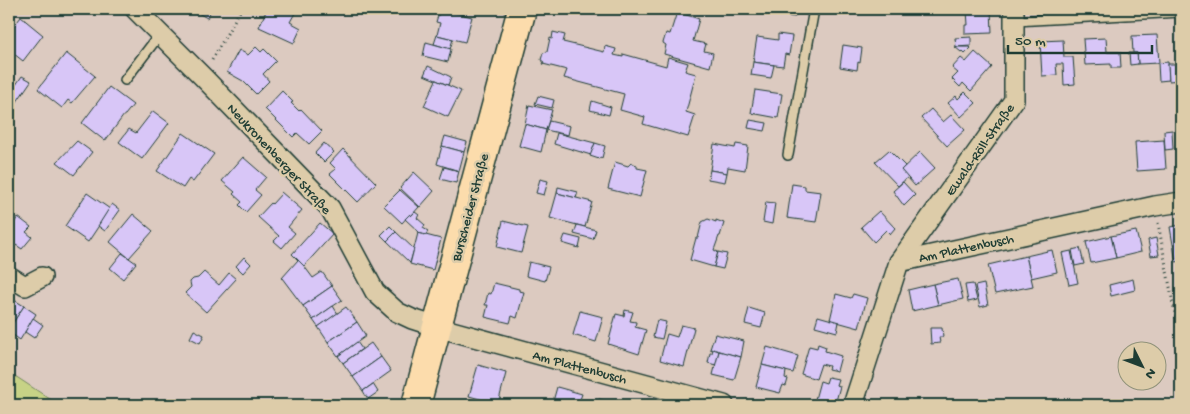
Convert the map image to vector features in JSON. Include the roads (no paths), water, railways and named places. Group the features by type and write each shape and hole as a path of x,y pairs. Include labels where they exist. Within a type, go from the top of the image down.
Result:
{"main road":[{"name":"Burscheider Straße","path":"416,405 522,9"}],"street":[{"name":"Neukronenberger Straße","path":"135,9 330,208 375,292 397,312 437,327"},
{"name":"Ewald-Röll-Straße","path":"899,262 1014,100 1014,15"},
{"name":"Am Plattenbusch","path":"853,405 899,262 1181,202"},
{"path":"9,276 25,286 42,277"},
{"name":"Am Plattenbusch","path":"437,327 724,405"}],"lane":[{"path":"788,155 814,9"},
{"name":"Ewald-Röll-Straße","path":"1014,15 1181,12"},
{"path":"125,80 160,34"}]}
